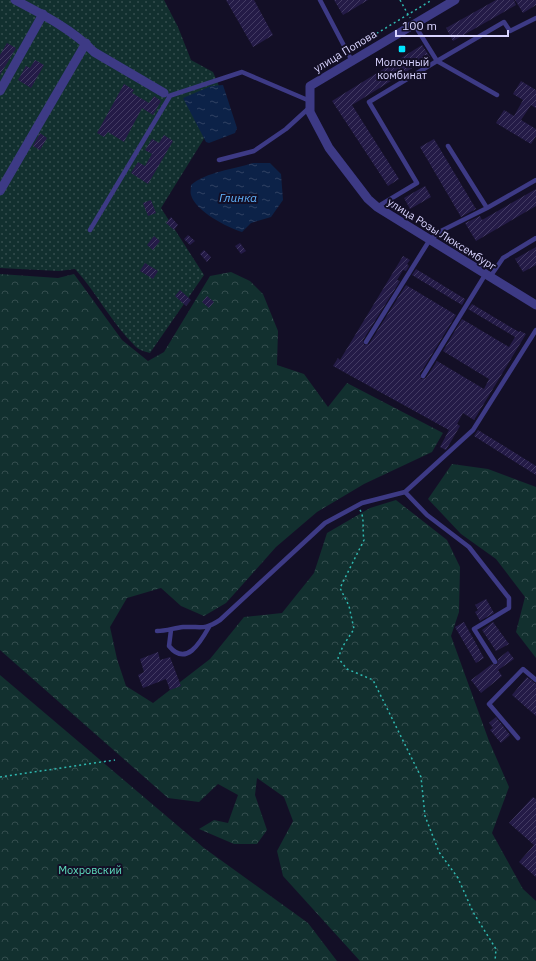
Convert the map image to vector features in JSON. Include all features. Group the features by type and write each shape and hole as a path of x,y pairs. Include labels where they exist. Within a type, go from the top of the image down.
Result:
{"street":[{"path":"16,0 43,14 86,43 94,52 167,95"},
{"name":"улица Попова","path":"310,86 455,0"},
{"path":"0,91 43,14"},
{"path":"0,191 86,43"},
{"name":"улица Розы Люксембург","path":"310,86 310,112 329,148 368,199 377,208 429,241 536,304"}],"lane":[{"path":"320,0 352,61"},
{"path":"377,208 417,183 369,102 504,22 510,31 536,18"},
{"path":"414,24 437,61 498,95"},
{"path":"90,230 167,95 242,72 310,104 286,129 254,151 219,160"},
{"path":"448,146 487,208"},
{"path":"366,342 429,241 439,232 487,208 536,180"},
{"path":"423,376 488,276 503,258 536,238"},
{"path":"171,630 170,646 175,653 183,654 191,652 209,628 220,620 325,523 357,505 404,492 473,430 536,330"},
{"path":"404,492 427,515 468,547 510,598 509,608 474,629 495,662"},
{"path":"157,631 183,628 209,628"},
{"path":"518,738 488,704 523,669 536,680"}],"path":[{"path":"400,0 414,24"},
{"path":"348,51 432,0"},
{"path":"357,505 363,515 362,529 364,540 340,588 349,606 354,629 343,646 338,658 347,669 373,680 422,777 425,816 439,852 458,878 472,912 496,950 495,961"},
{"path":"0,777 115,760"}],"green space":[{"path":"0,0 164,0 178,27 191,60 213,72 227,105 210,129 161,208 204,275 150,353 137,348 127,338 75,269 59,271 0,268"},
{"path":"231,272 250,281 263,294 278,331 277,365 304,374 328,407 347,383 443,433 432,452 364,484 317,512 276,547 226,603 204,616 181,606 161,588 127,598 110,627 117,659 126,686 153,703 210,659 244,617 282,613 314,573 327,533 370,508 396,500 447,540 460,567 459,612 451,636 489,741 509,787 492,833 523,889 536,901 536,961 360,961 283,876 277,851 293,821 284,797 257,778 255,795 267,830 257,844 234,844 199,829 214,820 228,823 238,795 218,784 199,802 168,798 0,650 0,274 58,278 74,274 122,340 148,361 164,352 210,276"},
{"path":"452,464 488,469 536,487 536,658 516,632 525,597 496,559 461,534 428,499"},
{"name":"Мохровский","path":"0,675 204,848 308,923 337,961 0,961"}],"water":[{"path":"223,85 237,128 235,133 209,143 206,142 183,98 211,86"},
{"name":"Глинка","path":"253,163 270,163 281,174 283,200 271,217 251,223 242,232 205,213 194,201 191,194 191,185 197,181 220,171"}],"building":[{"path":"226,0 254,0 273,35 253,47"},
{"path":"334,0 368,0 343,15"},
{"path":"496,0 514,0 516,5 453,41 446,28"},
{"path":"515,0 536,0 536,5 523,13"},
{"path":"7,43 16,48 0,75 0,55"},
{"path":"422,45 430,57 352,105 399,179 388,186 332,101"},
{"path":"35,60 44,65 31,88 18,80 26,66 30,68"},
{"path":"521,81 536,90 536,108 531,105 521,120 536,129 536,136 531,144 496,123 504,110 514,116 523,100 513,94"},
{"path":"124,84 134,90 132,93 149,103 154,96 161,101 153,115 142,108 124,142 108,132 104,137 97,133"},
{"path":"40,133 47,138 40,150 33,146"},
{"path":"164,135 173,141 148,184 131,173 138,162 145,166 152,154 145,150 152,139 159,143"},
{"path":"434,139 476,209 461,217 420,147"},
{"path":"425,186 431,197 410,209 404,198"},
{"path":"536,189 536,206 476,241 465,223 480,216 482,220"},
{"path":"151,200 156,213 148,216 143,203"},
{"path":"171,217 178,225 174,230 166,223"},
{"path":"188,235 195,241 190,245 184,239"},
{"path":"154,236 160,241 153,250 147,245"},
{"path":"240,243 246,251 241,254 235,246"},
{"path":"536,247 536,265 523,272 515,259"},
{"path":"204,250 211,257 207,262 200,254"},
{"path":"403,256 410,260 407,264 409,266 406,271 403,270 397,280 400,281 363,340 364,345 369,344 406,285 456,315 420,374 421,379 426,378 437,361 484,389 489,379 443,351 462,319 509,347 515,337 468,309 472,304 519,332 520,331 526,334 474,420 463,413 457,424 460,426 446,450 440,447 449,430 333,366 338,358 340,360"},
{"path":"145,263 158,271 153,279 140,271"},
{"path":"416,269 465,299 462,305 412,275"},
{"path":"180,290 191,300 186,306 175,296"},
{"path":"207,296 214,302 209,308 202,302"},
{"path":"478,430 536,466 536,475 474,436"},
{"path":"486,599 494,613 480,621 475,612 478,610 475,605"},
{"path":"464,622 484,658 476,663 455,627"},
{"path":"493,622 509,644 496,651 482,630"},
{"path":"508,651 514,659 498,670 502,676 481,693 471,680 492,664 497,665 498,659"},
{"path":"158,652 160,660 170,657 181,686 170,690 166,679 143,688 138,675 144,672 140,659"},
{"path":"527,677 536,684 536,716 512,695"},
{"path":"496,717 510,735 501,743 490,730 493,728 489,723"},
{"path":"533,797 536,799 536,877 519,862 534,845 509,823"}],"place":[{"name":"Молочный комбинат","path":"402,49"}]}
